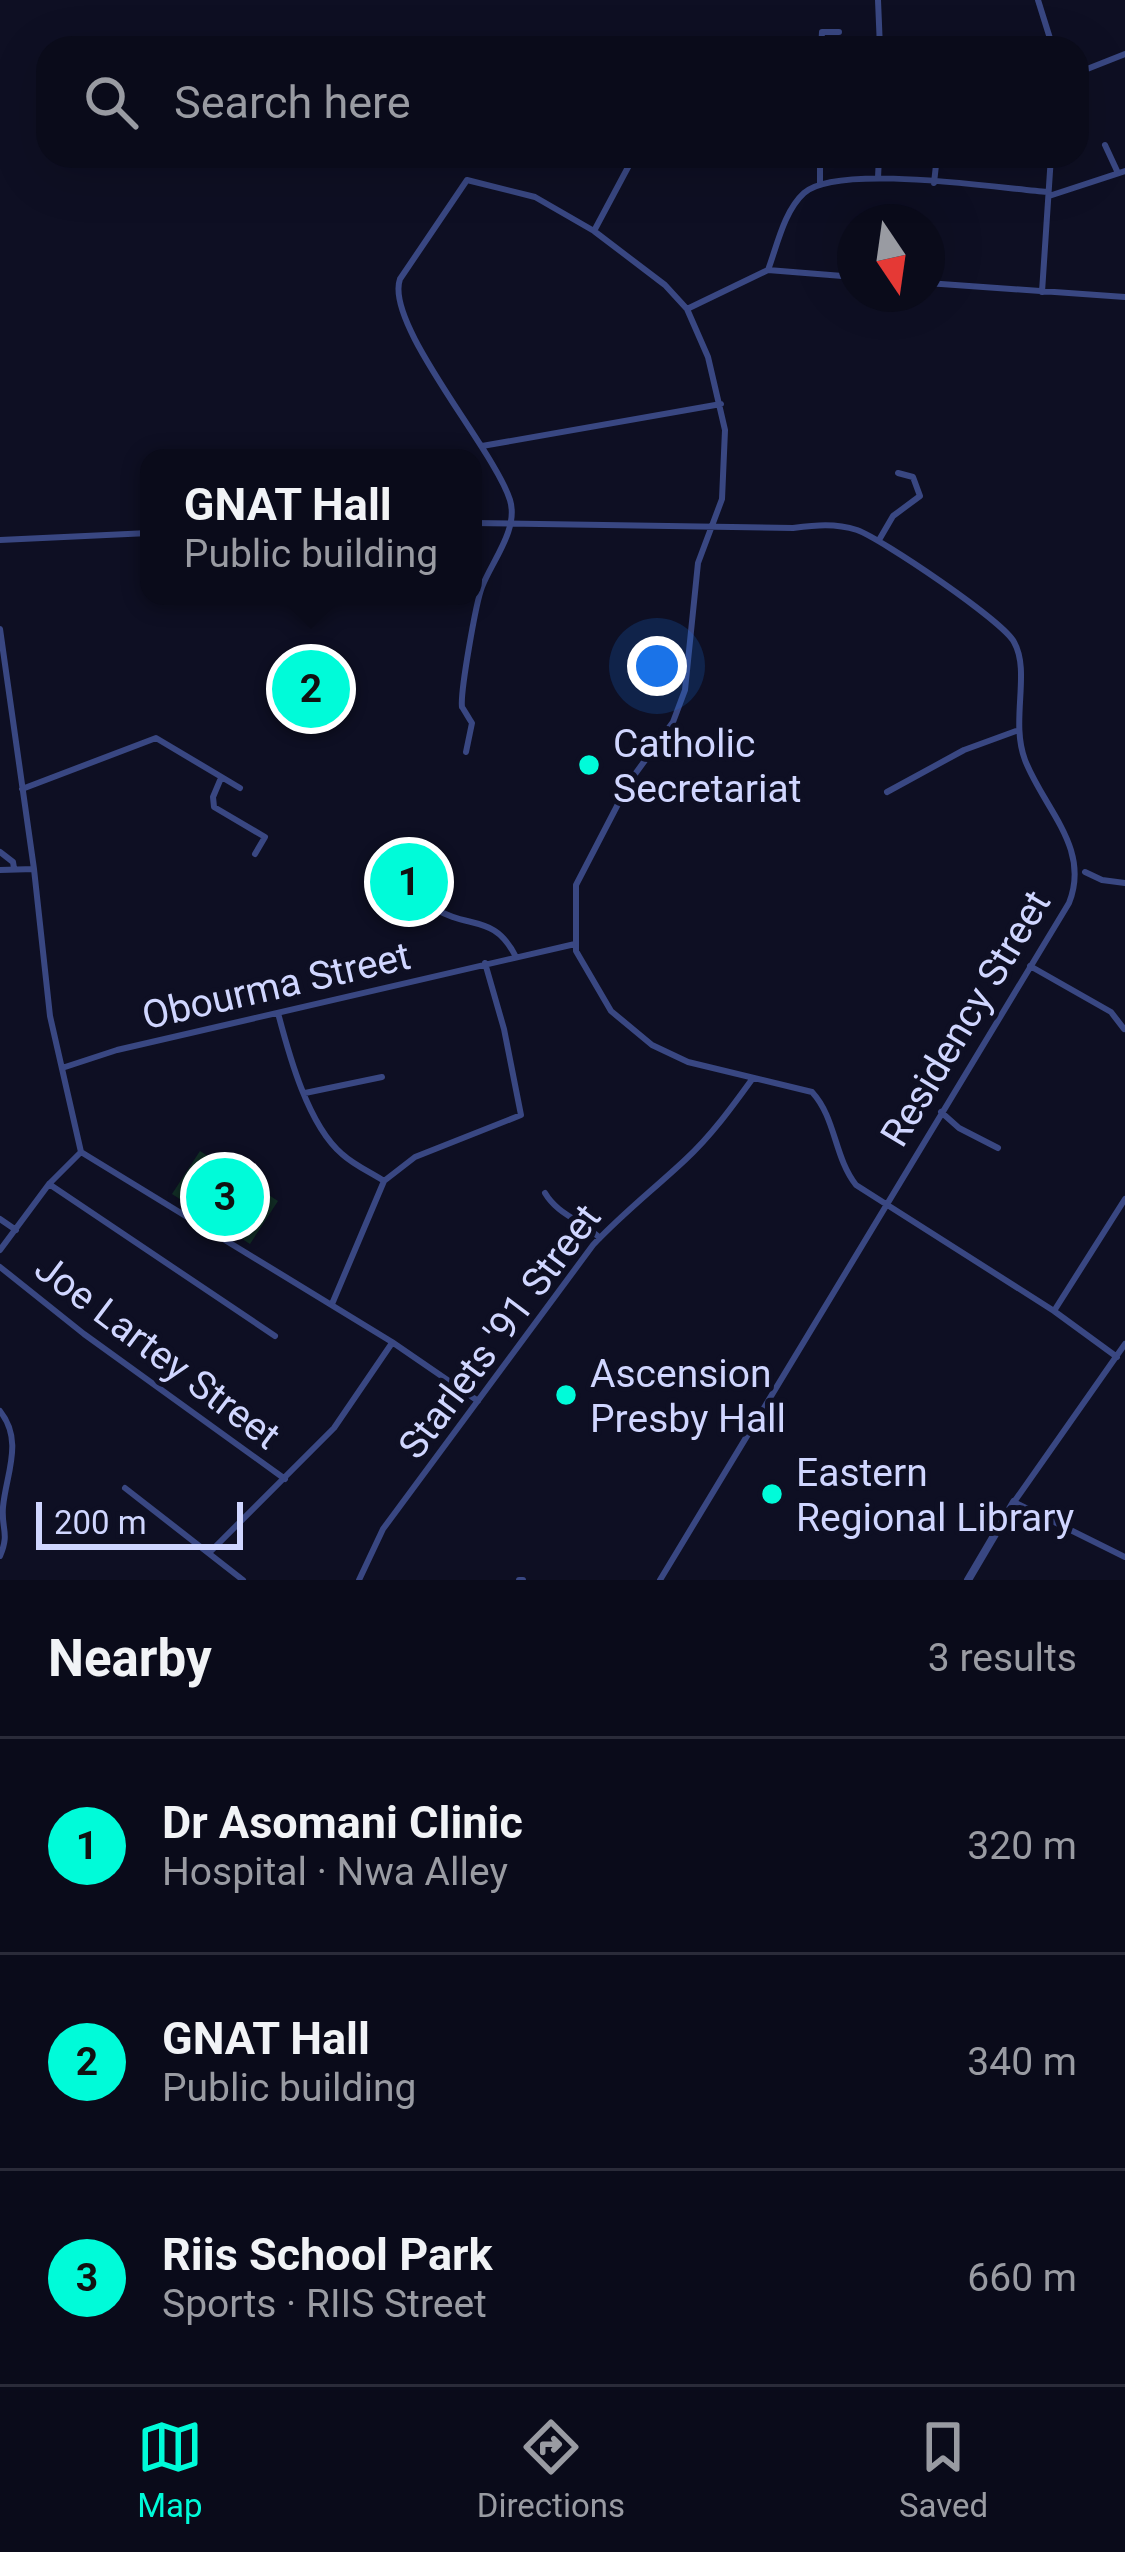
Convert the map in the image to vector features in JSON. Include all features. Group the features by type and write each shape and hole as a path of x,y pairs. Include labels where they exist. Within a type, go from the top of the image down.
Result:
{"street":[{"path":"878,0 880,36"},
{"path":"1038,0 1049,36"},
{"path":"822,36 822,32 839,32"},
{"path":"1089,68 1125,54"},
{"path":"768,270 789,215 802,194 820,183 878,178 1048,194 1122,172 1105,146"},
{"path":"594,231 628,168"},
{"path":"820,168 820,183"},
{"path":"878,168 878,178"},
{"path":"934,183 936,168"},
{"path":"1042,292 1051,168"},
{"path":"482,593 512,521 509,498 410,330 397,296 400,279 467,180 535,197 594,231 665,285 687,310 708,357 721,404 722,499 696,573 685,690 673,722 630,781 576,885 575,944 611,1011 652,1045 688,1062 817,1096 843,1169 868,1195 1054,1311 1117,1357"},
{"path":"687,310 768,270 837,276"},
{"path":"945,284 1125,297"},
{"path":"481,446 721,404"},
{"path":"879,541 893,516 920,496 913,477 898,473"},
{"name":"Residency Street","path":"482,523 793,528 827,524 879,541 998,623 1015,643 1021,665 1016,731 1026,763 1071,844 1077,882 660,1580"},
{"path":"0,540 140,532"},
{"path":"466,752 472,723 462,707 478,605"},
{"path":"0,629 50,1016 82,1152 332,1304 478,1401"},
{"path":"887,792 964,750 1016,731"},
{"path":"22,789 155,738 240,788"},
{"path":"221,778 214,807 265,837 255,854"},
{"path":"0,852 14,868"},
{"path":"0,870 34,869"},
{"path":"1085,872 1125,884"},
{"path":"434,908 491,926 505,937 516,957"},
{"name":"Obourma Street","path":"62,1068 117,1050 575,944"},
{"path":"332,1304 384,1181 415,1157 521,1115 509,1049 485,964"},
{"path":"1030,966 1111,1012 1124,1029"},
{"path":"278,1013 290,1059 329,1140 343,1155 384,1181"},
{"path":"305,1093 382,1077"},
{"name":"Starlets '91 Street","path":"359,1580 383,1529 600,1238 687,1159 752,1078"},
{"path":"940,1112 998,1148"},
{"path":"0,1250 49,1184 82,1152"},
{"path":"49,1184 274,1336"},
{"path":"545,1193 555,1210 582,1221 600,1238"},
{"path":"1054,1311 1125,1199"},
{"path":"0,1219 16,1230"},
{"name":"Joe Lartey Street","path":"0,1267 84,1334 285,1478"},
{"path":"210,1552 334,1428 392,1342"},
{"path":"968,1580 1014,1502 1125,1344"},
{"path":"0,1411 9,1424 13,1472 2,1509 8,1534 0,1556"},
{"path":"125,1488 243,1580"},
{"path":"1014,1502 1125,1558"}],"green space":[{"path":"200,1151 278,1201 250,1244 172,1194"}],"place":[{"name":"GNAT Hall","path":"311,689"},
{"name":"Catholic Secretariat","path":"589,765"},
{"name":"Dr Asomani Clinic","path":"409,882"},
{"name":"Riis School Park","path":"225,1197"},
{"name":"Ascension Presby Hall","path":"566,1395"},
{"name":"Eastern Regional Library","path":"772,1494"}]}
